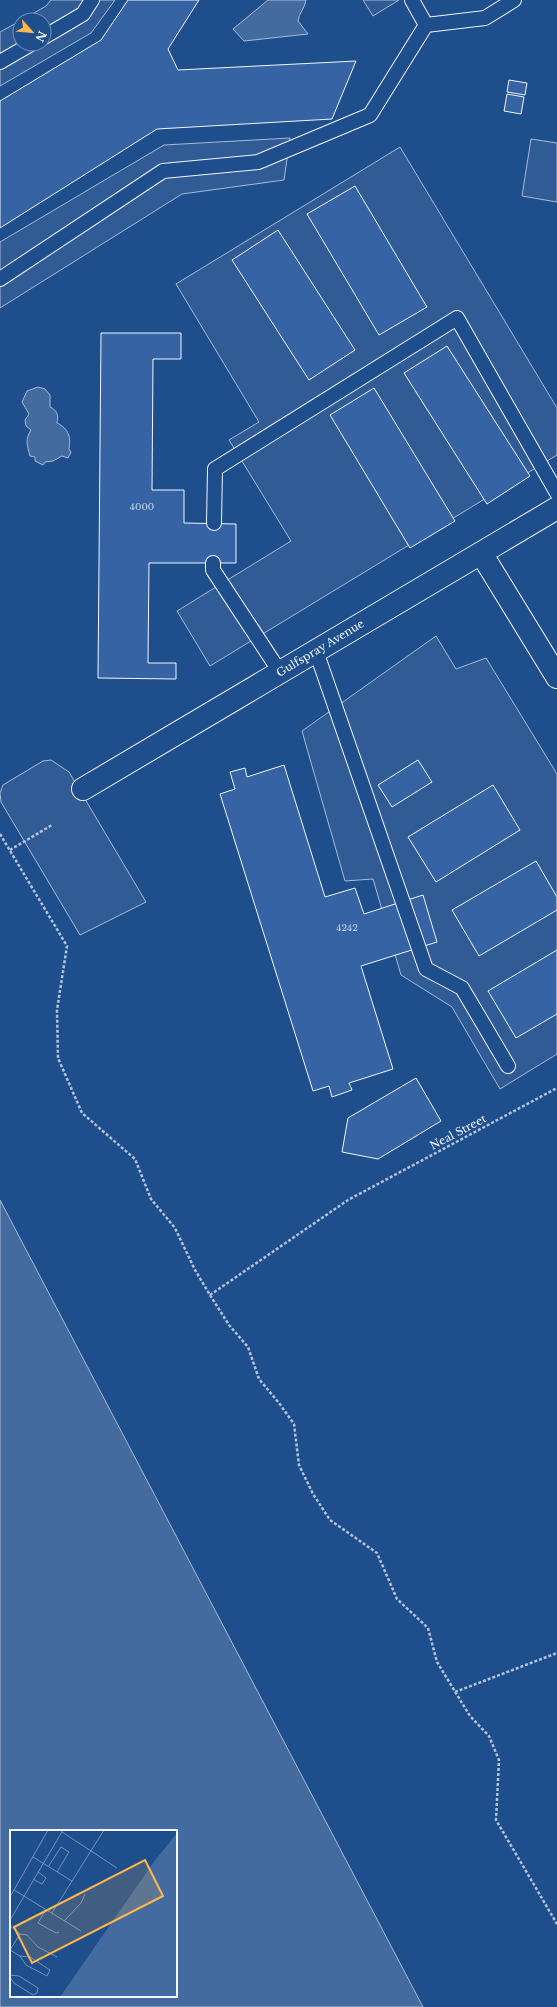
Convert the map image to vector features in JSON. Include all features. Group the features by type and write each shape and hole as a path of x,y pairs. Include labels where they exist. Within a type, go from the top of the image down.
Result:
{"street":[{"name":"Gulfspray Avenue","path":"83,789 557,508"},
{"path":"481,553 557,677"}],"lane":[{"path":"52,31 83,14 92,0"},
{"path":"412,0 426,25"},
{"path":"426,25 485,18 514,0"},
{"path":"0,279 162,171 258,162 370,116 426,25"},
{"path":"0,62 17,52"},
{"path":"214,523 215,469 457,318 557,494"},
{"path":"213,563 213,570 280,672"},
{"path":"316,651 426,969 462,988 508,1066"}],"path":[{"path":"10,850 52,824"},
{"path":"0,834 67,946 57,1010 58,1058 82,1113 135,1159 151,1198 175,1228 195,1270 229,1325 248,1347 259,1379 280,1403 294,1424 299,1464 313,1494 330,1520 377,1553 397,1599 428,1628 437,1662 470,1716 489,1736 499,1760 496,1820 557,1924"},
{"name":"Neal Street","path":"210,1295 348,1200 557,1088"},
{"path":"455,1692 557,1653"}],"shaded area":[{"path":"51,0 115,0 91,33 0,86 0,32 12,25 12,52 52,52 52,12 36,12 46,6"},
{"path":"268,0 306,0 298,21 308,34 244,41 233,29"},
{"path":"363,0 399,0 373,16"},
{"path":"290,138 284,180 182,194 0,308 0,242 164,145"},
{"path":"531,139 557,143 557,202 522,196"},
{"path":"400,147 557,408 557,455 210,666 177,611 291,541 229,440 259,422 176,284"},
{"path":"38,387 45,389 50,395 50,407 57,414 57,423 67,431 70,441 69,449 71,452 68,458 62,456 53,461 45,462 43,465 35,461 35,457 30,456 27,442 31,430 26,426 25,420 29,414 22,402 27,391"},
{"path":"436,636 456,669 486,658 557,774 557,1054 500,1089 452,1007 401,975 373,879 345,881 302,731"},
{"path":"51,760 69,772 146,902 80,935 1,802 0,793 3,785 43,761"},
{"path":"0,1200 423,2007 0,2007"}],"building":[{"path":"128,0 199,0 168,49 178,70 356,61 332,119 157,129 0,228 0,101 101,40"},
{"path":"509,80 527,83 525,95 507,92"},
{"path":"507,94 524,97 521,114 504,111"},
{"path":"355,186 427,307 379,335 307,214"},
{"path":"278,230 355,350 309,380 232,260"},
{"path":"101,333 181,333 181,359 153,359 152,490 184,490 184,523 236,524 236,563 149,563 148,663 176,663 176,679 98,678"},
{"path":"447,346 530,476 487,504 404,373"},
{"path":"374,388 455,521 410,548 330,415"},
{"path":"418,760 432,782 392,807 378,785"},
{"path":"284,765 325,897 355,888 364,914 423,895 437,942 361,966 393,1069 349,1083 352,1090 332,1097 329,1086 313,1091 220,794 235,789 230,772 245,768 247,777"},
{"path":"493,785 520,830 436,882 408,837"},
{"path":"536,861 557,897 557,910 479,956 452,910"},
{"path":"557,950 557,1014 516,1038 488,991"},
{"path":"416,1078 441,1121 378,1159 342,1152 348,1118"}]}
